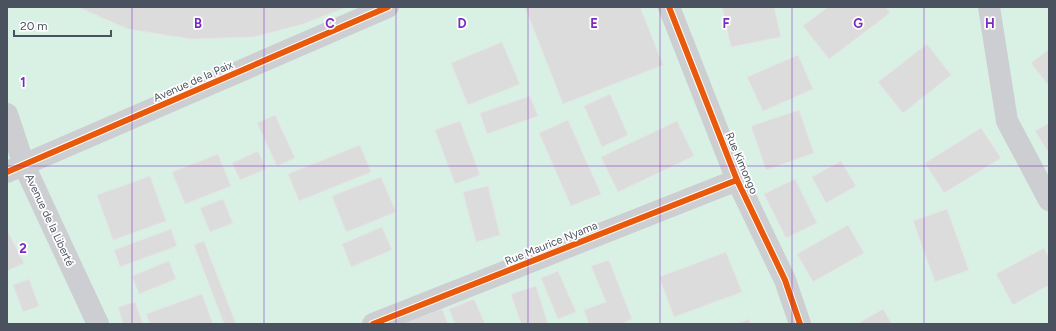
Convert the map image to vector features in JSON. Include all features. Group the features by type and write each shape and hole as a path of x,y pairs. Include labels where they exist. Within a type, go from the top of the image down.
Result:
{"street":[{"name":"Avenue de la Paix","path":"16,169 388,7"},
{"name":"Rue Kimongo","path":"669,7 737,180 785,280 800,324"},
{"path":"989,7 1007,121 1049,200"},
{"name":"Avenue de la Liberté","path":"7,114 16,169 98,324"},
{"name":"Rue Maurice Nyama","path":"372,324 737,180"}],"green space":[{"path":"7,7 1049,7 1049,324 7,324"}],"building":[{"path":"78,7 347,7 303,24 254,37 191,39 128,29"},
{"path":"525,7 640,7 663,65 563,104"},
{"path":"722,7 774,7 781,37 731,47"},
{"path":"828,7 886,7 890,13 829,59 803,26"},
{"path":"502,42 520,84 468,105 451,63"},
{"path":"927,44 951,75 903,113 878,82"},
{"path":"1049,49 1049,86 1031,63"},
{"path":"798,55 813,89 763,111 747,77"},
{"path":"610,94 628,135 602,147 584,106"},
{"path":"530,96 538,116 487,134 480,113"},
{"path":"799,110 814,153 766,170 751,126"},
{"path":"275,115 295,158 277,166 257,123"},
{"path":"568,120 601,194 571,206 539,133"},
{"path":"460,121 480,175 455,184 435,130"},
{"path":"677,121 694,156 618,192 601,157"},
{"path":"1049,123 1049,153 1035,131"},
{"path":"981,128 1001,158 944,193 925,163"},
{"path":"360,145 371,172 299,201 288,174"},
{"path":"258,151 266,169 240,180 232,163"},
{"path":"218,154 231,186 185,204 172,172"},
{"path":"841,161 856,186 826,203 812,177"},
{"path":"150,176 166,221 113,240 97,195"},
{"path":"381,177 396,212 346,232 332,196"},
{"path":"795,179 817,223 786,238 764,194"},
{"path":"488,186 500,235 476,242 463,192"},
{"path":"223,199 233,223 210,232 200,208"},
{"path":"947,209 969,270 935,282 913,221"},
{"path":"848,225 864,253 813,282 797,254"},
{"path":"382,227 392,250 351,267 342,244"},
{"path":"171,229 177,246 120,267 114,250"},
{"path":"7,230 24,263 7,271"},
{"path":"204,241 236,324 224,324 194,245"},
{"path":"1044,248 1049,257 1049,285 1013,305 996,274"},
{"path":"726,252 742,292 674,317 659,277"},
{"path":"609,260 632,319 621,324 589,324 584,310 606,302 591,266"},
{"path":"169,261 176,279 139,294 132,276"},
{"path":"558,271 576,312 558,319 541,278"},
{"path":"29,279 39,306 23,312 13,285"},
{"path":"536,286 548,324 521,324 511,294"},
{"path":"202,294 213,324 150,324 146,314"},
{"path":"474,299 485,324 455,324 449,309"},
{"path":"135,302 143,324 123,324 118,307"},
{"path":"442,309 448,324 402,324"},
{"path":"883,309 892,324 857,324"},
{"path":"749,319 751,324 735,324"}],"cycle path":[{"path":"7,172 388,7"},
{"path":"669,7 737,180 785,280 800,324"},
{"path":"373,324 737,180"}]}
